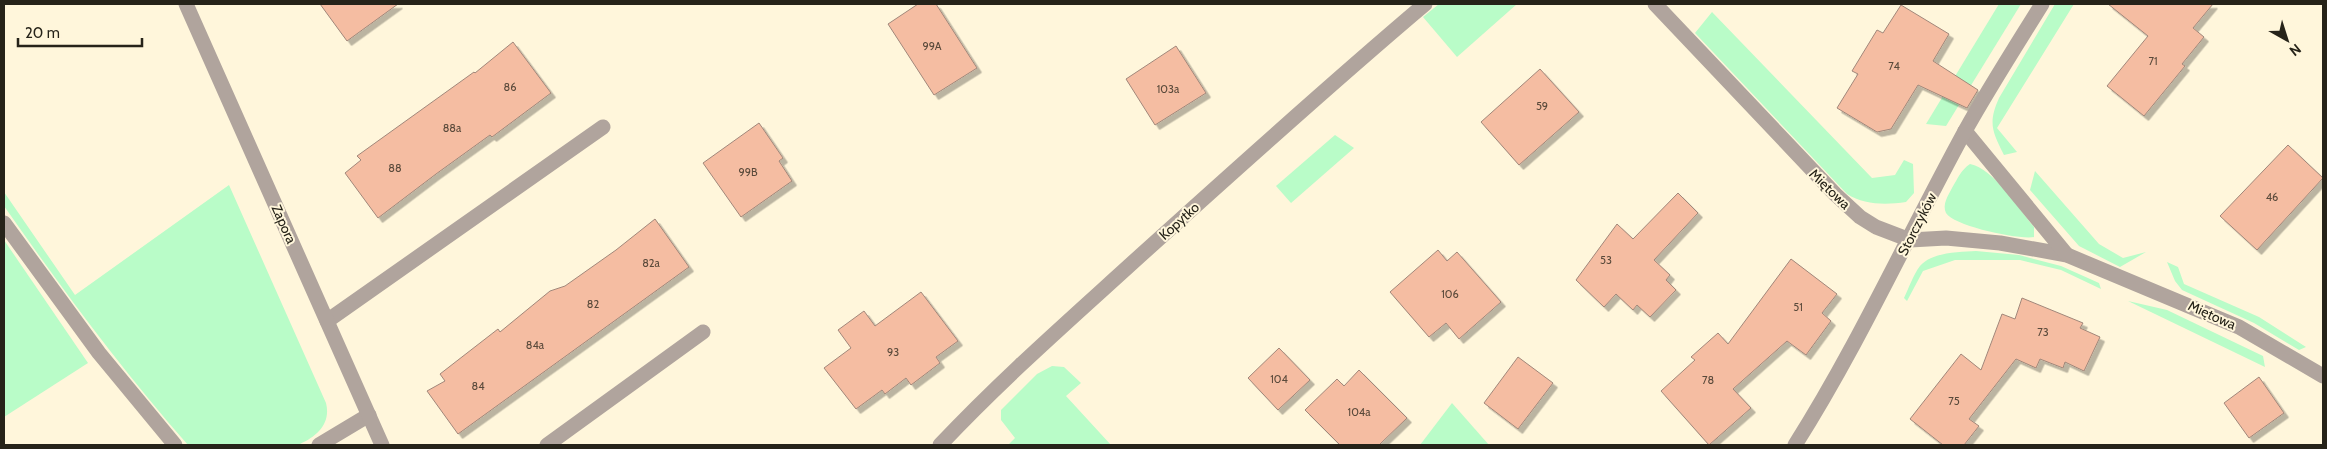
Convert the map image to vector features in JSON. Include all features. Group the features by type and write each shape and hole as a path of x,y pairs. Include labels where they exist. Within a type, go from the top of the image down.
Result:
{"street":[{"name":"Zapora","path":"186,4 382,445"},
{"name":"Kopytko","path":"940,445 1052,335 1319,94 1424,4"},
{"name":"Miętowa","path":"1655,4 1835,194 1860,217 1876,227 1910,240 1946,238 2000,243 2067,255 2239,327 2323,376"},
{"name":"Storczyków","path":"1795,445 1818,410 1910,240 1965,131 2042,4"},
{"path":"327,321 603,127"},
{"name":"Miętowa","path":"1965,131 2067,255"},
{"path":"4,223 100,353 175,445"},
{"path":"548,445 703,332"},
{"path":"318,445 368,415"}],"green space":[{"path":"1439,4 1517,4 1457,57 1423,17"},
{"path":"1999,4 2021,4 1946,126 1926,124"},
{"path":"2055,4 2074,4 1997,128 2017,152 2004,155 1994,133 1993,114 1999,98"},
{"path":"1712,12 1872,178 1895,175 1904,160 1913,164 1914,193 1906,202 1891,204 1875,203 1854,198 1847,194 1695,33"},
{"path":"1335,135 1354,148 1291,203 1276,186"},
{"path":"1970,164 1988,173 2005,190 2034,227 2034,237 1987,231 1961,223 1946,213 1945,203 1947,197 1960,174"},
{"path":"2035,171 2099,244 2123,258 2146,252 2120,267 2079,246 2030,190"},
{"path":"229,185 326,403 327,417 322,428 300,444 265,447 188,445 93,328 4,206 4,192 75,295"},
{"path":"4,240 88,363 4,417"},
{"path":"1976,251 2019,255 2061,266 2099,283 2101,289 2061,270 2020,260 1955,260 1923,271 1907,301 1904,298 1915,273 1925,261 1939,255"},
{"path":"2167,262 2178,267 2184,284 2259,317 2306,347 2299,350 2254,323 2182,290 2175,281"},
{"path":"2128,301 2167,310 2263,356 2265,367"},
{"path":"1052,366 1064,367 1081,383 1066,396 1111,445 1008,445 1015,438 1001,420 1001,410 1037,374"},
{"path":"1452,403 1489,445 1420,445"}],"building":[{"path":"320,4 398,4 347,41"},
{"path":"918,4 936,4 977,68 934,95 888,24"},
{"path":"2108,4 2213,4 2193,28 2204,37 2182,64 2185,66 2144,116 2107,86 2148,36"},
{"path":"1901,5 1949,34 1933,61 1978,90 1967,108 1918,85 1891,129 1877,132 1837,108 1858,74 1852,71 1877,30 1883,33"},
{"path":"513,42 551,93 492,137 490,135 436,174 378,218 345,173 361,160 357,156 475,73"},
{"path":"1176,46 1206,93 1155,125 1126,79"},
{"path":"1540,69 1579,112 1519,165 1481,122"},
{"path":"759,123 783,158 779,161 792,181 741,217 703,163"},
{"path":"2288,145 2323,178 2257,250 2220,216"},
{"path":"1678,193 1698,213 1654,260 1670,275 1666,280 1676,290 1650,317 1637,305 1633,310 1616,294 1604,307 1576,280 1617,224 1633,239"},
{"path":"655,219 689,267 458,434 427,391 445,381 440,374 498,329 500,332 550,291 565,286 616,250"},
{"path":"1438,250 1447,261 1457,252 1501,302 1459,339 1446,323 1429,337 1390,292"},
{"path":"1791,259 1837,294 1822,313 1831,321 1806,355 1787,341 1733,389 1751,408 1709,445 1661,391 1695,360 1691,357 1718,333 1728,344"},
{"path":"921,292 958,341 936,357 940,363 911,385 906,378 885,394 882,390 856,409 824,368 851,348 838,330 864,311 875,326"},
{"path":"2022,298 2083,323 2080,328 2100,337 2084,371 2065,362 2063,368 2040,359 2036,368 2016,359 1969,419 1979,426 1964,445 1943,445 1910,419 1961,354 1981,370 2002,314 2015,319"},
{"path":"1279,348 1310,380 1278,410 1248,378"},
{"path":"1518,357 1553,383 1518,429 1484,403"},
{"path":"1359,370 1407,418 1379,445 1340,445 1305,410 1337,379 1344,386"},
{"path":"2259,377 2284,413 2249,438 2224,403"}]}
